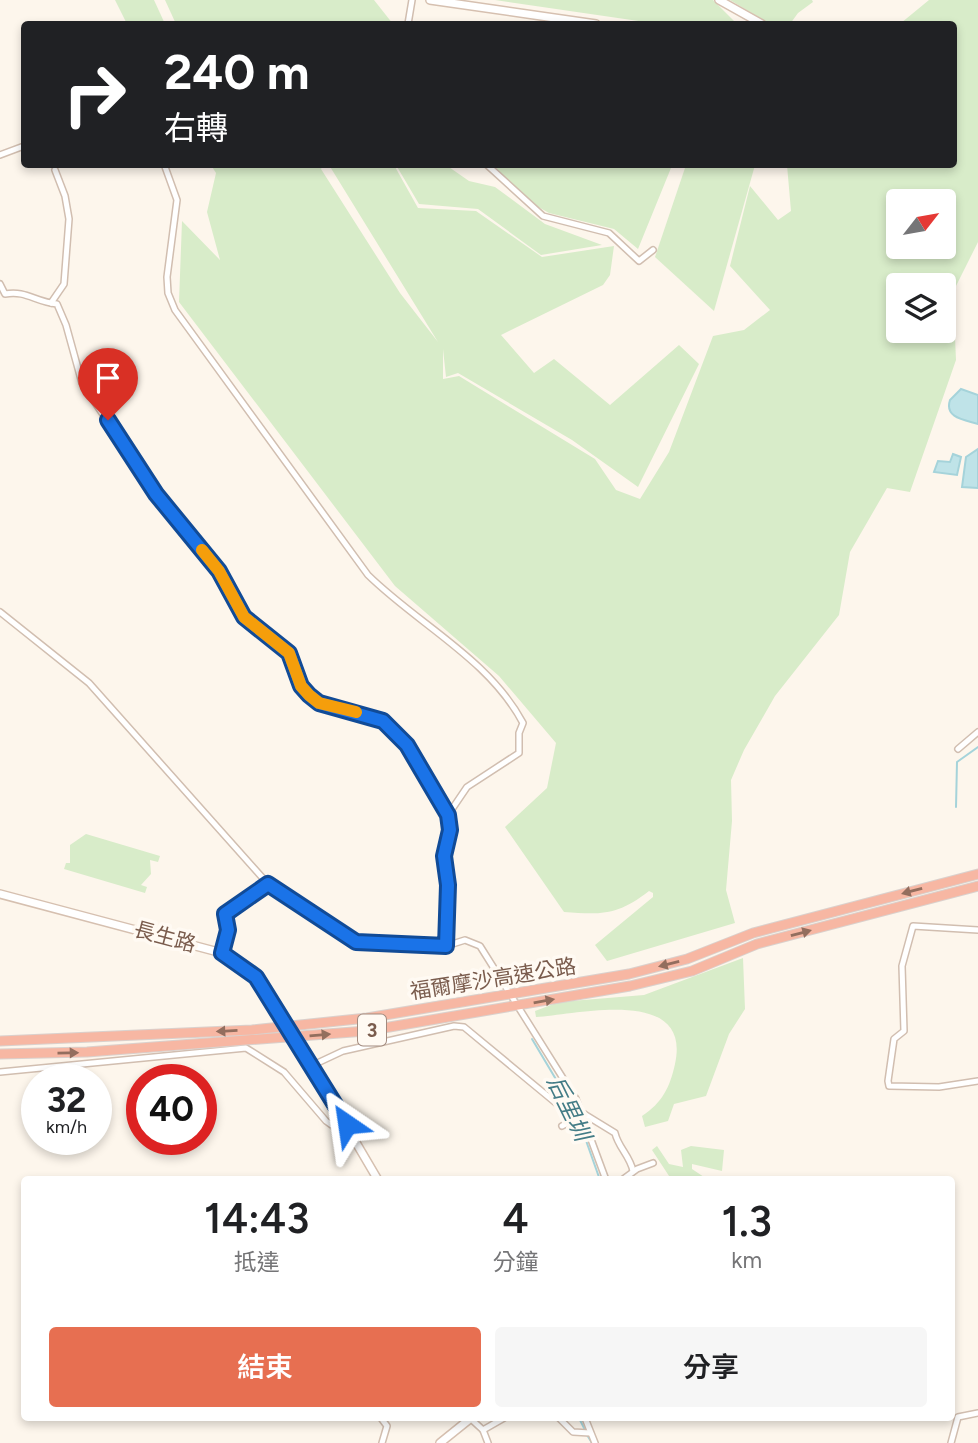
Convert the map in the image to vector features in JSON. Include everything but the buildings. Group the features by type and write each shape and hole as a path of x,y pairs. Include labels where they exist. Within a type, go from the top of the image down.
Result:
{"highway":[{"name":"福爾摩沙高速公路","path":"0,1041 90,1040 252,1030 367,1018 616,976 687,959 753,933 978,873"},
{"name":"福爾摩沙高速公路","path":"0,1054 87,1052 354,1032 630,986 692,971 757,944 978,886"}],"street":[{"path":"408,21 412,0"},
{"path":"430,0 575,21"},
{"path":"719,0 757,21"},
{"path":"0,155 21,147"},
{"path":"165,168 177,200 167,278 168,293 175,310 368,575 397,604 491,677 523,723 519,733 519,753 467,786 448,815"},
{"path":"490,168 543,216 609,233 639,261 653,250"},
{"path":"51,303 64,284 69,219 65,196 55,170"},
{"path":"0,284 5,294 20,291 38,302 57,304 66,325 82,383 156,494 219,571 244,617 289,653 301,686 319,703 377,718 407,745 448,815 450,830 444,856 448,885 446,946"},
{"path":"0,612 89,683 268,884 356,942 446,946 465,940 480,946 533,1026 584,1114 606,1176"},
{"path":"958,749 978,733"},
{"path":"222,953 228,930 225,914 268,884"},
{"name":"長生路","path":"0,894 222,953 245,966 266,992 377,1176"},
{"path":"978,930 914,926 902,966 904,1031 894,1038 888,1081 889,1086 912,1087 978,1081"},
{"path":"311,1066 342,1051 454,1026 464,1027 568,1113 584,1114 615,1133 617,1141 631,1158 633,1171"},
{"path":"0,1072 246,1048 284,1072 326,1121 333,1126 347,1124"},
{"path":"562,1126 584,1114"},
{"path":"627,1176 653,1163"},
{"path":"951,1443 958,1418 978,1413"},
{"path":"382,1443 387,1426 383,1421"},
{"path":"440,1443 467,1421"},
{"path":"474,1421 483,1430 488,1443"},
{"path":"483,1430 499,1421"},
{"path":"561,1421 573,1432 590,1433"},
{"path":"585,1421 595,1443"}],"green space":[{"path":"115,0 154,0 164,21 126,21"},
{"path":"165,0 374,0 391,21 175,21"},
{"path":"495,0 713,0 734,21 638,21"},
{"path":"730,0 813,2 792,21 765,21"},
{"path":"929,0 978,0 978,242 956,286 956,273 886,273 886,343 955,343 956,360 910,492 887,488 850,552 839,615 775,696 744,750 731,780 732,821 726,890 735,923 607,961 595,945 653,897 653,893 649,891 628,905 610,912 564,912 505,827 547,788 556,743 499,676 395,586 179,302 182,221 220,260 207,212 216,173 213,168 322,168 400,293 438,342 331,168 396,168 418,208 476,211 542,257 614,246 610,275 603,285 501,335 534,373 554,359 610,405 679,345 699,364 638,487 572,440 458,373 446,377 443,349 443,379 459,376 595,459 616,490 640,499 669,452 713,336 744,330 770,310 730,266 750,186 778,220 791,211 787,168 957,168 957,21 903,21"},
{"path":"398,168 450,168 469,181 495,187 545,224 602,245 541,255 478,209 419,204"},
{"path":"496,168 671,168 638,249 614,229 549,213 533,204"},
{"path":"685,168 754,168 714,311 655,257"},
{"path":"86,834 160,856 158,862 150,860 151,874 141,885 147,887 145,893 64,869 66,863 70,863 70,845"},
{"path":"743,958 745,1009 729,1034 706,1096 674,1104 668,1121 645,1127 642,1116 660,1100 673,1072 676,1039 666,1023 650,1014 628,1010 536,1017 535,1011 559,1002 644,995"},
{"path":"657,1146 669,1164 683,1167 681,1150 691,1146 724,1150 722,1171 692,1164 692,1169 702,1176 669,1176 652,1150"}],"water":[{"path":"961,389 978,395 978,424 957,417 950,411 950,400"},
{"path":"978,449 978,488 962,487 966,457"},
{"path":"953,454 961,457 957,475 934,472 938,461 950,462"}],"waterway":[{"path":"956,807 957,762 978,747"},
{"name":"后里圳","path":"532,1039 576,1113"},
{"name":"后里圳","path":"578,1118 599,1176"},
{"name":"后里圳","path":"580,1421 585,1430"},
{"name":"后里圳","path":"587,1435 592,1443"}],"slow traffic":[{"path":"202,550 219,571 244,617 289,653 301,686 309,695 319,703 356,712"}],"route":[{"path":"108,420 134,456 156,494 219,571 244,617 289,653 301,686 319,703 383,721 407,745 448,815 450,830 444,856 448,885 446,946 396,946 356,942 268,884 225,914 228,930 222,953 245,966 256,977 347,1124"}]}
